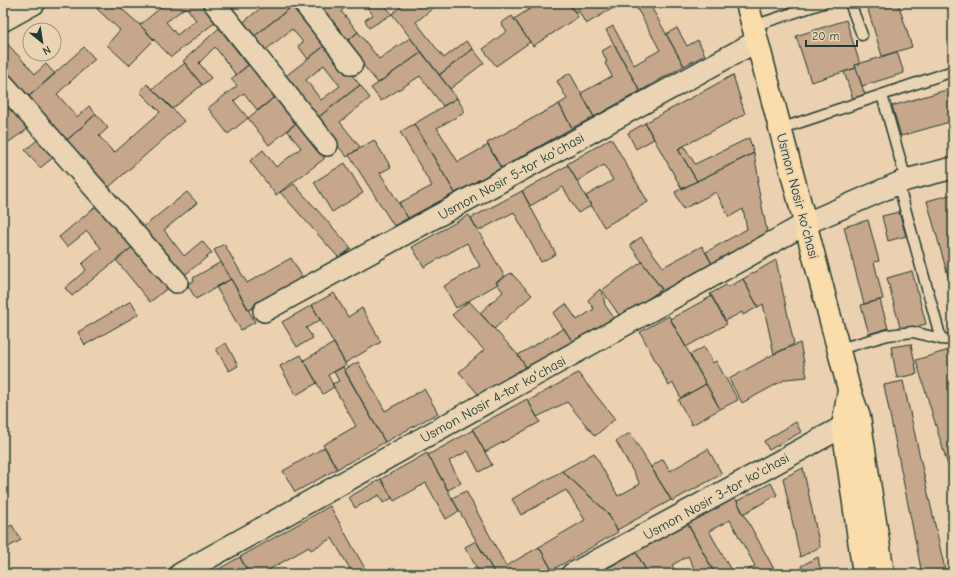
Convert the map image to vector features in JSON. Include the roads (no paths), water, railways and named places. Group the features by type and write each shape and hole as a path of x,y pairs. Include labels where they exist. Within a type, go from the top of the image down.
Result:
{"main road":[{"name":"Usmon Nosir ko‘chasi","path":"747,3 849,389 864,574"},
{"name":"Usmon Nosir ko‘chasi","path":"851,422 884,574"}],"street":[{"path":"3,20 34,3"},
{"path":"214,3 327,145"},
{"path":"304,3 352,64"},
{"name":"Usmon Nosir 5-tor koʻchasi","path":"264,311 755,33"},
{"path":"3,84 177,282"},
{"name":"Usmon Nosir 4-tor koʻchasi","path":"180,574 805,224 902,181 953,168"},
{"name":"Usmon Nosir 3-tor koʻchasi","path":"572,574 851,422"}],"lane":[{"path":"755,33 823,3"},
{"path":"850,3 862,35"},
{"path":"780,129 953,72"},
{"path":"882,95 941,339"},
{"path":"839,349 888,335 913,332 941,339 953,340"}]}
